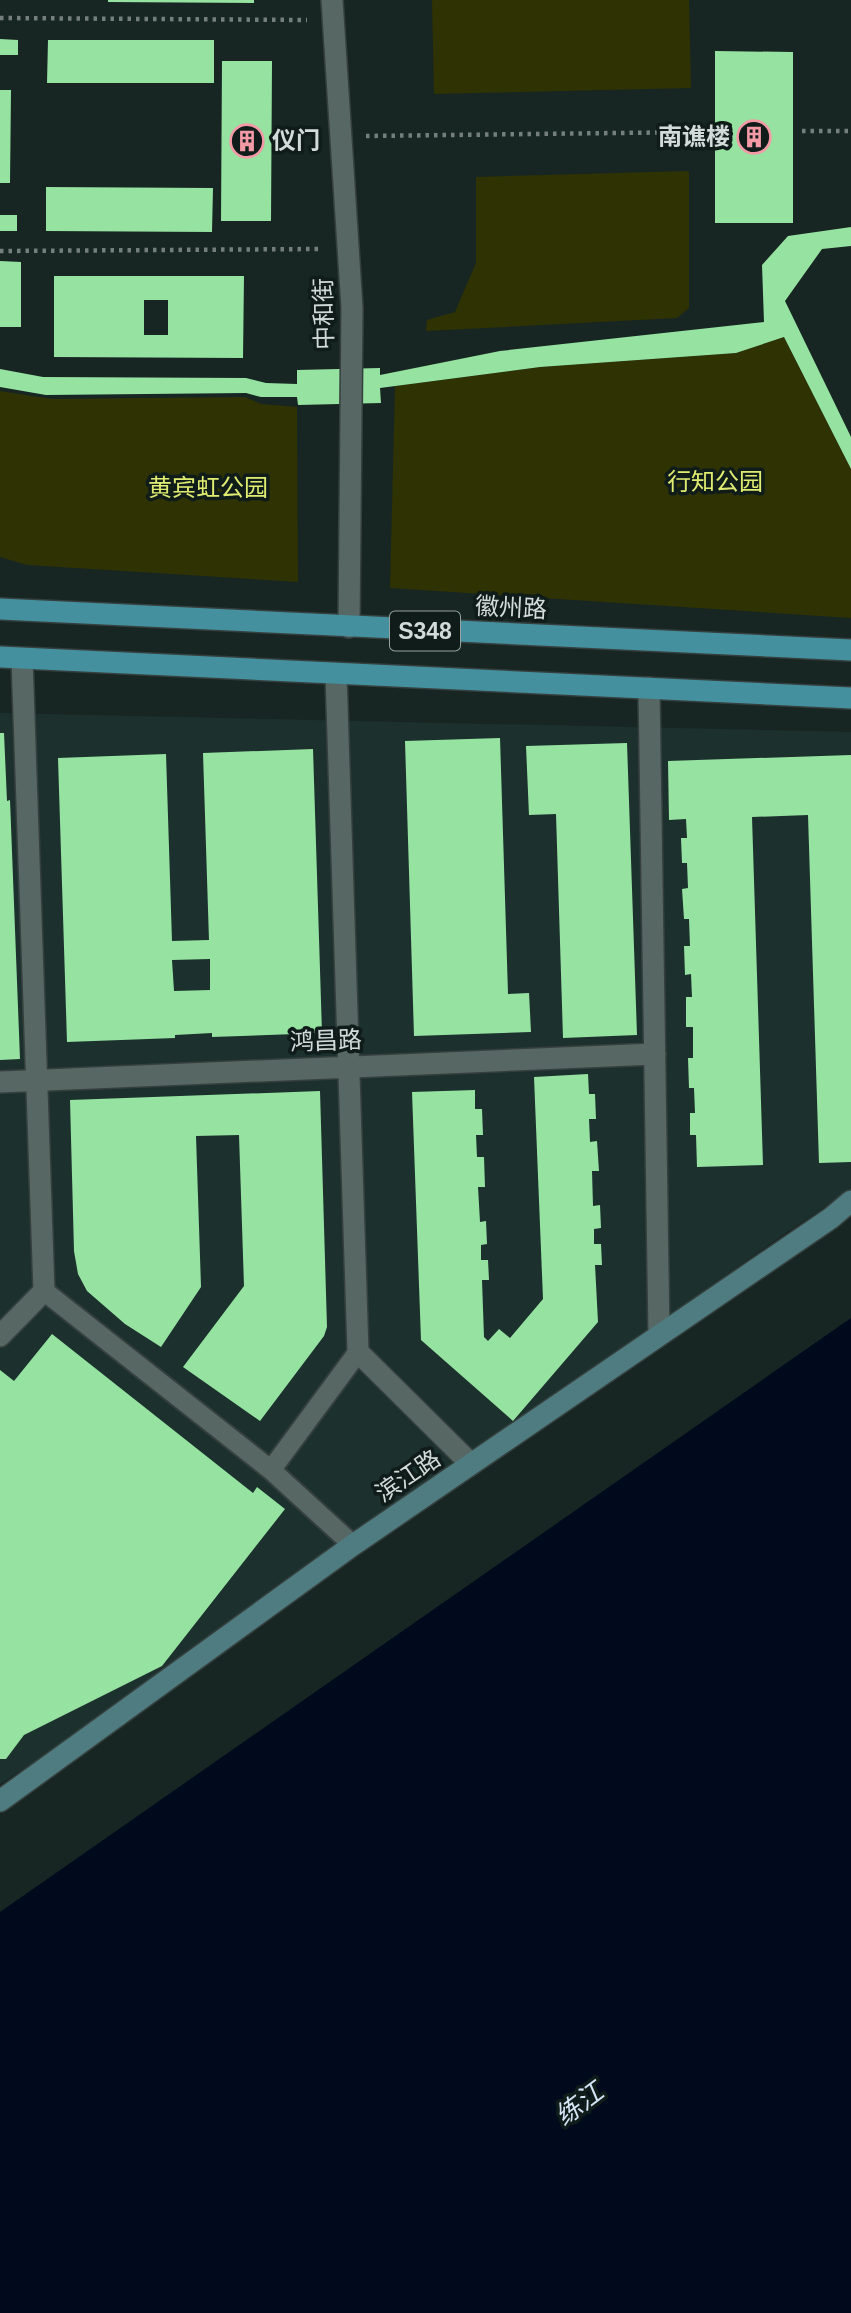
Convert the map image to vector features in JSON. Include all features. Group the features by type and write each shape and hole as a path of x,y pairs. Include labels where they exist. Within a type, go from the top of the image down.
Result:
{"main road":[{"name":"徽州路","path":"0,609 851,650"},
{"name":"S348","path":"0,657 851,698"}],"street":[{"name":"中和街","path":"333,10 352,308 349,627"},
{"path":"0,1336 44,1291 22,659"},
{"path":"336,674 358,1352 471,1464"},
{"path":"649,688 659,1335"},
{"name":"鸿昌路","path":"0,1082 655,1054"},
{"name":"滨江路","path":"0,1801 353,1545 831,1218 851,1201"}],"lane":[{"path":"44,1291 271,1470 353,1545"},
{"path":"271,1470 358,1352"}],"path":[{"path":"0,18 333,10"},
{"path":"802,131 851,131"},
{"path":"341,137 699,132"},
{"path":"0,251 348,249"}],"shaded area":[{"path":"0,713 851,732 851,1190 787,1232 94,1724 0,1784"}],"green space":[{"path":"432,0 689,0 691,88 434,94"},
{"path":"689,171 689,308 677,318 426,331 427,320 455,312 476,263 476,177"},
{"name":"行知公园","path":"784,337 851,469 851,618 390,588 395,386 540,367 736,353"},
{"name":"黄宾虹公园","path":"0,391 52,399 245,397 261,404 297,407 298,582 27,565 0,557"}],"water":[{"name":"练江","path":"851,1318 851,2313 0,2313 0,1912"}],"building":[{"path":"254,0 254,3 108,2"},
{"path":"0,39 18,40 18,55 0,55"},
{"path":"48,40 214,40 214,83 47,83"},
{"name":"南谯楼","path":"715,51 793,52 793,223 715,223"},
{"name":"仪门","path":"222,61 272,61 271,221 221,221"},
{"path":"0,90 11,90 10,183 0,183"},
{"path":"46,187 213,188 212,232 46,231"},
{"path":"0,215 17,215 17,231 0,231"},
{"path":"851,227 851,246 822,249 785,301 851,437 851,469 784,337 736,353 540,367 380,388 381,403 298,405 297,397 261,397 246,393 46,395 0,387 0,369 43,377 246,378 266,383 297,384 297,370 380,368 380,375 500,351 764,322 762,265 788,236"},
{"path":"0,261 21,262 21,327 0,327"},
{"path":"54,276 244,276 243,358 54,357","holes":["144,300 168,300 168,335 144,335"]},
{"path":"0,733 4,733 7,801 10,800 20,1059 0,1060"},
{"path":"500,738 508,994 529,993 531,1032 414,1036 405,741"},
{"path":"627,743 637,1035 563,1038 556,814 529,815 526,746"},
{"path":"313,749 322,1033 212,1037 212,1033 175,1035 175,1038 67,1042 58,758 166,754 172,941 209,940 203,753","holes":["210,959 210,990 174,991 172,960"]},
{"path":"851,755 851,1162 819,1163 808,815 752,817 763,1165 697,1167 696,1135 690,1135 690,1113 695,1113 694,1088 689,1088 688,1058 693,1058 693,1027 686,1027 686,997 692,997 691,974 685,975 684,946 690,946 689,919 684,919 682,889 688,888 687,863 682,863 681,838 687,838 686,819 669,820 668,761"},
{"path":"588,1074 589,1094 595,1094 596,1119 589,1119 590,1142 597,1141 599,1171 592,1171 593,1206 600,1205 601,1228 594,1229 594,1244 601,1244 602,1265 595,1265 598,1322 513,1421 421,1340 412,1092 475,1090 475,1109 482,1109 483,1135 476,1135 477,1157 484,1157 485,1187 478,1187 480,1222 486,1221 487,1244 481,1245 481,1260 488,1260 489,1280 482,1280 484,1337 488,1341 499,1329 510,1338 543,1299 534,1077"},
{"path":"320,1091 327,1327 324,1336 260,1421 183,1367 244,1286 239,1135 196,1136 201,1287 161,1347 125,1324 87,1291 78,1274 74,1251 70,1100"},
{"path":"52,1334 253,1493 257,1487 285,1509 162,1666 24,1735 6,1759 0,1759 0,1370 14,1381"}],"place":[{"name":"南谯楼","path":"754,137"},
{"name":"仪门","path":"247,141"}]}
